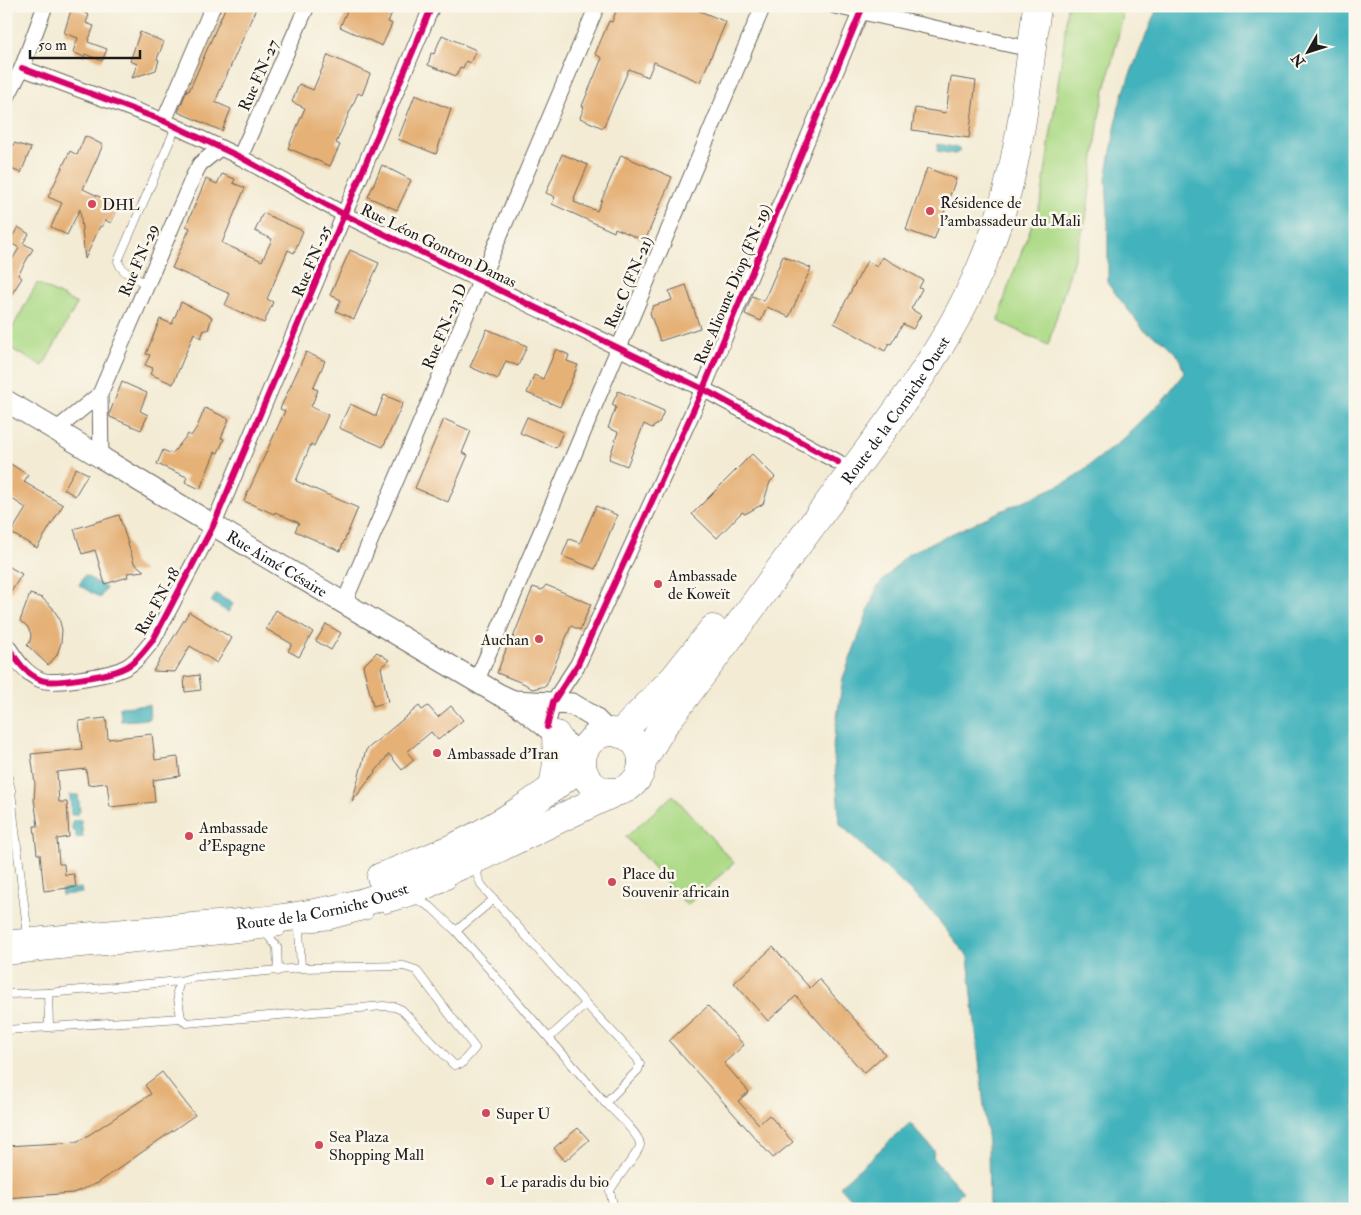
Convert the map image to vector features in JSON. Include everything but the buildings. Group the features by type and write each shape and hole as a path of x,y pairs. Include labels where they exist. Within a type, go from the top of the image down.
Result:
{"highway":[{"name":"Route de la Corniche Ouest","path":"614,733 674,678 696,651 838,462 940,314 965,261 982,218 998,166 1009,106 1021,6"},
{"name":"Route de la Corniche Ouest","path":"642,762 663,726 872,445 926,368 953,323 990,244 1008,193 1016,160 1024,111 1037,6"},
{"path":"552,731 557,763 553,788"},
{"path":"614,733 628,738 635,744 642,762 637,778 631,785 616,792 606,792 597,788 584,774 582,760 586,747 592,740 600,735 614,733"},
{"name":"Route de la Corniche Ouest","path":"17,929 290,901 371,881 433,857 487,830 553,788 582,760"},
{"name":"Route de la Corniche Ouest","path":"6,945 289,918 367,901 485,860 566,815 616,792"}],"street":[{"path":"6,99 22,68 45,6"},
{"path":"170,124 213,6"},
{"name":"Rue FN-27","path":"240,157 308,6"},
{"name":"Rue FN-25","path":"213,526 432,6"},
{"name":"Rue FN-23 D","path":"344,603 597,6"},
{"name":"Rue C (FN-21)","path":"476,682 763,6"},
{"path":"836,6 861,9 1016,46"},
{"name":"Rue Alioune Diop (FN-19)","path":"552,731 553,702 578,664 703,389 861,9"},
{"name":"Rue Léon Gontron Damas","path":"22,68 170,124 240,157 345,215 703,389 838,462"},
{"name":"Rue FN-29","path":"100,394 194,175 200,164 220,148"},
{"path":"57,429 100,394"},
{"path":"100,394 101,458"},
{"name":"Rue Aimé Césaire","path":"6,400 57,429 213,526 476,682 506,697 552,731 582,760"},
{"name":"Rue FN-18","path":"6,644 27,672 49,682 122,670 142,654 153,640 213,526"},
{"path":"506,697 572,704 584,710 614,733"}],"lane":[{"path":"147,284 126,273 120,267 118,261 170,124"},
{"path":"6,769 11,790 10,822 17,929"},
{"path":"471,872 485,860"},
{"path":"485,860 477,875 479,881 586,1004 637,1058 640,1064 638,1070 605,1103"},
{"path":"6,961 266,934 332,925 418,900 456,881"},
{"path":"456,931 494,899"},
{"path":"418,900 432,908 456,931 605,1103 638,1137 641,1145 639,1152 625,1167 610,1191 614,1209"},
{"path":"300,929 301,968"},
{"path":"266,934 277,947 278,971"},
{"path":"7,994 48,993 301,968 410,967 416,970 475,1047 475,1050 460,1064 454,1065 408,1016 395,1006 186,1023 181,1018 176,992 180,981"},
{"path":"48,993 49,1026"},
{"path":"549,1038 586,1004"},
{"path":"6,1030 181,1018"}],"green space":[{"path":"1067,6 1123,6 1122,20 1100,111 1086,219 1048,345 998,321 1008,287 1041,201 1064,42"},
{"path":"37,283 77,304 43,366 6,346 6,340"},
{"path":"673,795 734,863 687,905 626,837"}],"water":[{"path":"1158,6 1355,6 1355,1209 989,1209 988,1144 968,957 931,911 840,824 833,745 843,678 877,587 908,554 1069,481 1121,441 1163,400 1184,373 1179,357 1164,342 1143,329 1108,284 1106,180 1119,106"},
{"path":"938,144 959,148 960,151 955,154 937,151"},
{"path":"85,575 106,588 100,598 79,585"},
{"path":"216,594 233,604 228,612 211,602"},
{"path":"149,705 150,719 121,721 120,707"},
{"path":"70,795 78,795 80,811 77,815 71,815"},
{"path":"81,820 83,837 76,838 76,832 72,830 72,821"},
{"path":"81,888 82,893 62,895 61,890"},
{"path":"910,1123 934,1150 933,1158 963,1192 945,1209 860,1209 840,1186"}],"cycle path":[{"path":"6,644 30,674 41,680 57,681 94,676 127,667 143,653 153,640 213,526 432,6"},
{"path":"547,727 553,702 578,664 703,389 861,11 861,6"},
{"path":"22,68 164,121 240,157 345,215 703,389 838,462"}],"place":[{"name":"DHL","path":"92,204"},
{"name":"Résidence de l'ambassadeur du Mali","path":"930,211"},
{"name":"Ambassade de Koweït","path":"658,584"},
{"name":"Auchan","path":"539,639"},
{"name":"Ambassade d'Iran","path":"437,753"},
{"name":"Ambassade d'Espagne","path":"189,836"},
{"name":"Place du Souvenir africain","path":"612,882"},
{"name":"Super U","path":"486,1113"},
{"name":"Sea Plaza Shopping Mall","path":"319,1145"},
{"name":"Le paradis du bio","path":"490,1181"}]}
